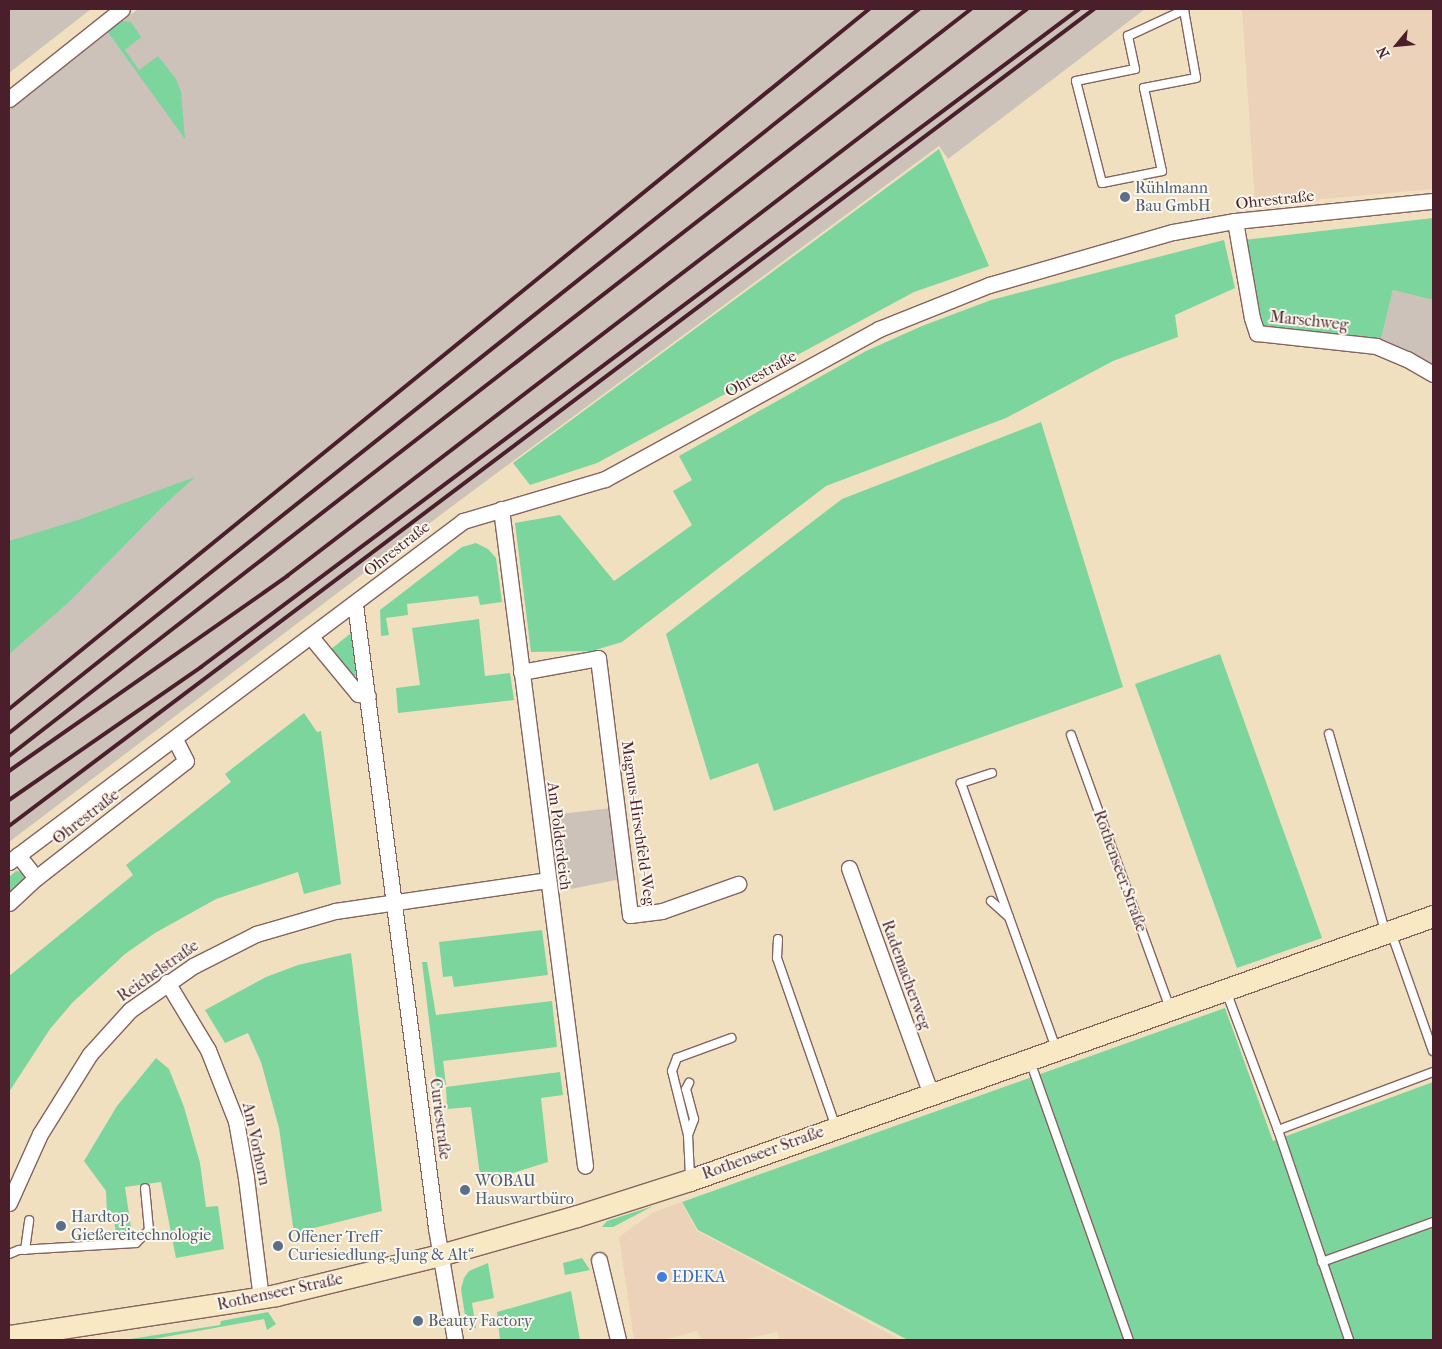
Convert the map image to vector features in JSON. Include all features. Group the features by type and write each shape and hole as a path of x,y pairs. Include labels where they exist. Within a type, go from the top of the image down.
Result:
{"street":[{"path":"9,99 122,9"},
{"name":"Ohrestraße","path":"36,878 13,858 175,740 462,521 605,479 880,329 988,285 1174,232 1235,221 1433,201"},
{"name":"Marschweg","path":"1235,221 1252,318 1257,333 1376,346 1407,359 1433,374"},
{"name":"Am Polderdeich","path":"501,509 585,1166"},
{"name":"Curiestraße","path":"355,604 440,1255 455,1340"},
{"path":"311,637 358,694 368,696"},
{"name":"Magnus-Hirschfeld-Weg","path":"521,672 598,658 630,914 662,911 738,884"},
{"name":"Ohrestraße","path":"9,903 36,878 186,761 175,740"},
{"name":"Rademacherweg","path":"849,868 931,1094"},
{"path":"394,901 547,880"},
{"name":"Reichelstraße","path":"9,1203 35,1142 85,1062 119,1020 167,982 220,951 268,930 335,911 394,901"},
{"name":"Rothenseer Straße","path":"9,1336 261,1298 440,1255 690,1180 1433,916"},
{"name":"Am Vorhorn","path":"167,982 208,1050 236,1121 246,1178 261,1298"},
{"path":"599,1260 618,1340"}],"lane":[{"path":"1184,10 1196,78 1144,88 1162,171 1102,183 1076,81 1135,68 1128,36 1184,10"},
{"path":"1329,734 1388,932 1433,1051"},
{"name":"Rothenseer Straße","path":"1071,735 1170,1008"},
{"path":"992,773 961,783 1056,1049"},
{"path":"991,901 1010,918"},
{"name":"Rothenseer Straße","path":"778,939 777,958 836,1127"},
{"path":"1226,989 1278,1130 1349,1340"},
{"name":"Rothenseer Straße","path":"690,1180 688,1135 672,1071 678,1058 731,1038"},
{"path":"1029,1059 1129,1340"},
{"path":"1278,1130 1433,1072"},
{"path":"688,1135 694,1118 686,1089 689,1083"},
{"path":"9,1254 25,1250 136,1243 149,1230 145,1188"},
{"path":"25,1250 29,1220"},
{"path":"1322,1262 1433,1222"}],"shaded area":[{"path":"9,9 91,9 9,73"},
{"path":"138,9 1145,9 948,159 939,146 451,507 9,842 9,110"},
{"path":"1242,9 1433,9 1433,189 1255,205"},
{"path":"1393,290 1433,300 1433,368 1381,339"},
{"path":"612,808 621,879 571,889 568,868 558,863 552,815"},
{"path":"681,1202 697,1231 901,1340 780,1340 777,1332 740,1340 702,1340 697,1331 663,1340 634,1340 619,1237 654,1212"}],"green space":[{"path":"123,21 131,22 141,37 125,50 139,70 158,56 176,79 181,92 185,139 107,31"},
{"path":"939,149 989,266 914,292 597,463 530,485 513,463"},
{"path":"1433,218 1433,300 1393,290 1381,339 1261,327 1244,240"},
{"path":"1224,240 1235,288 1175,315 1178,337 1113,361 1006,418 826,486 622,642 592,651 531,652 515,523 560,515 614,581 692,525 673,491 692,480 679,456 866,351 922,326 991,300"},
{"path":"1041,422 1123,687 774,811 758,763 710,780 666,634 842,499"},
{"path":"195,477 161,508 68,603 9,654 9,541 78,520"},
{"path":"476,543 488,549 496,558 502,602 480,605 478,596 407,604 408,615 386,618 389,635 381,636 380,610 462,547"},
{"path":"479,619 485,676 510,673 514,700 398,713 396,688 420,685 412,628"},
{"path":"351,633 356,675 353,678 330,650"},
{"path":"1220,654 1322,938 1237,968 1135,684"},
{"path":"304,713 317,732 321,731 341,884 304,894 298,872 216,899 155,933 125,954 73,1002 50,1029 9,1092 9,976 133,875 126,865 231,782 225,774"},
{"path":"16,871 23,872 26,877 9,896 9,877"},
{"path":"542,930 548,975 454,987 452,976 443,977 439,942"},
{"path":"351,953 382,1211 294,1233 279,1128 261,1062 248,1033 225,1043 205,1010 266,977 298,965"},
{"path":"422,962 427,962 436,1015 552,1001 557,1047 443,1061 446,1085 437,1086"},
{"path":"1225,1008 1273,1141 1433,1082 1433,1340 908,1340 698,1230 682,1202"},
{"path":"156,1058 169,1069 184,1107 200,1163 206,1207 218,1206 224,1249 176,1258 161,1182 125,1187 132,1234 116,1236 114,1217 107,1215 106,1191 84,1161 117,1106"},
{"path":"560,1072 563,1095 541,1098 548,1162 481,1183 471,1107 447,1109 446,1087"},
{"path":"653,1206 613,1227 602,1227 607,1221"},
{"path":"582,1258 590,1270 565,1275 563,1263"},
{"path":"488,1263 494,1298 472,1303 476,1328 467,1329 461,1289 464,1278 469,1271"},
{"path":"571,1291 580,1340 500,1340 497,1312"},
{"path":"268,1312 276,1324 267,1330 264,1319 148,1340 124,1340 220,1325 221,1321"}],"railway":[{"path":"9,709 869,9"},
{"path":"9,733 919,9"},
{"path":"9,756 971,9"},
{"path":"9,771 287,576 1027,9"},
{"path":"9,800 201,667 1079,9"},
{"path":"9,826 1094,9"}],"place":[{"name":"Rühlmann Bau GmbH","path":"1125,197"},
{"name":"WOBAU Hauswartbüro","path":"465,1190"},
{"name":"Hardtop Gießereitechnologie","path":"61,1226"},
{"name":"Offener Treff Curiesiedlung „Jung & Alt“","path":"278,1246"},
{"name":"EDEKA","path":"662,1277"},
{"name":"Beauty Factory","path":"418,1321"}]}
